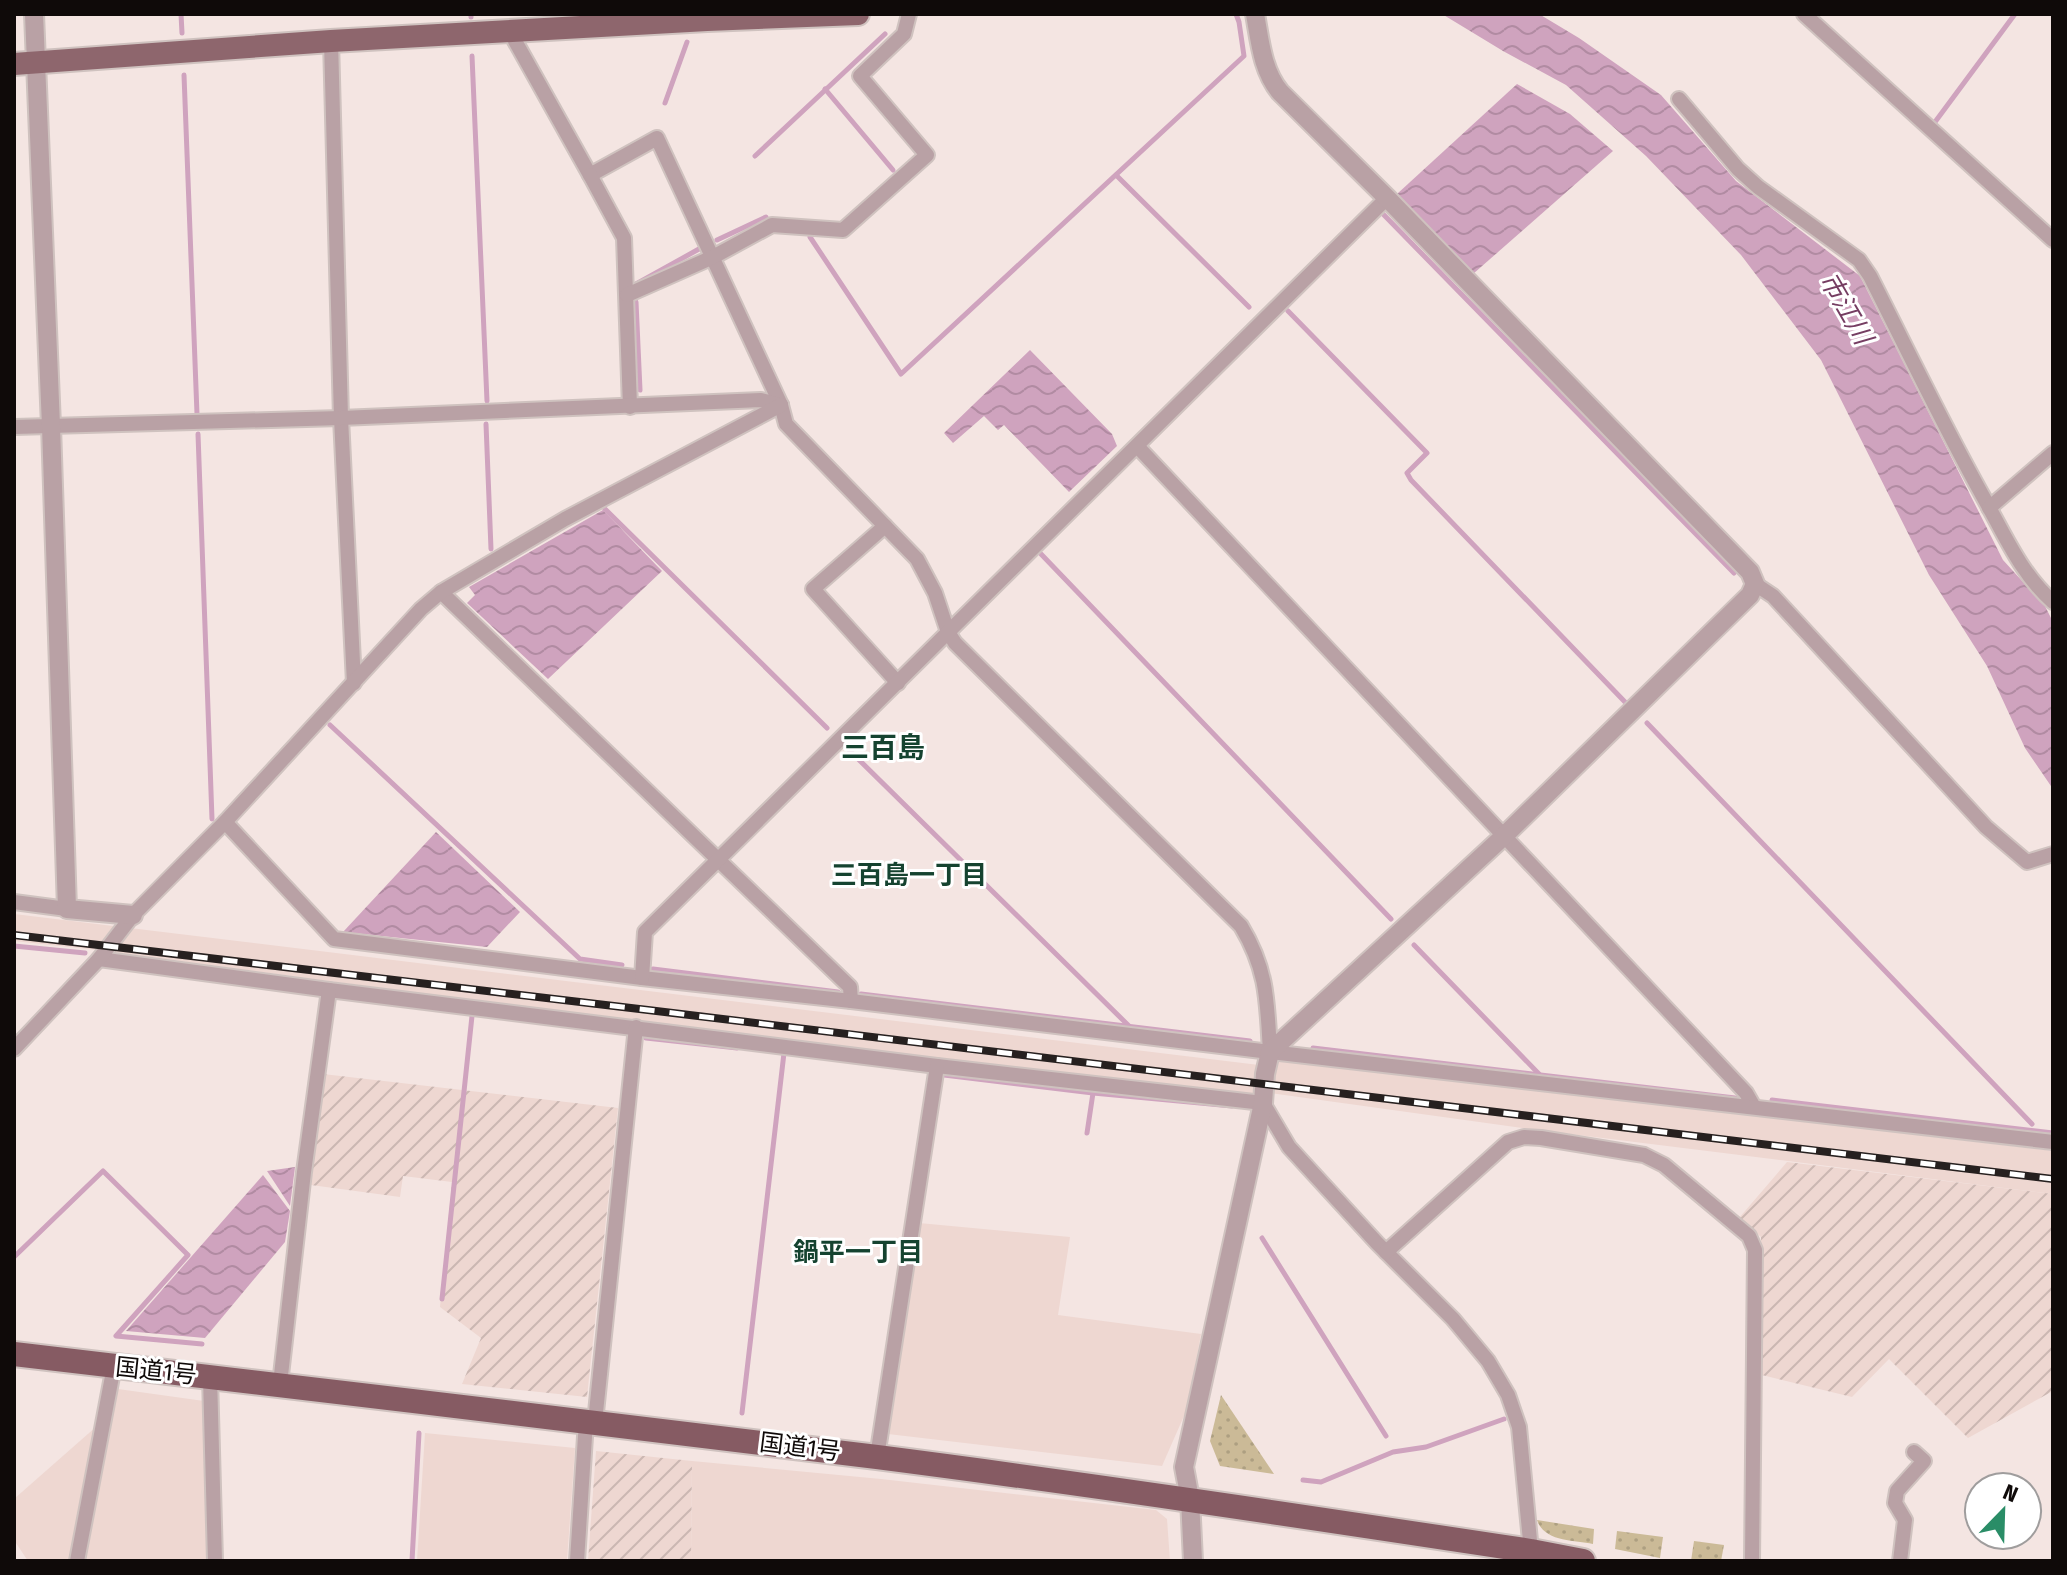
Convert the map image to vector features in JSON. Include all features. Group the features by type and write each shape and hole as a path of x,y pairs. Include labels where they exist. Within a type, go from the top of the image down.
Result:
{"highway":[{"name":"国道1号","path":"14,1354 877,1457 1190,1499 1583,1561"}],"main road":[{"path":"25,63 331,41 858,14"}],"street":[{"path":"34,14 25,63 51,426 67,909"},
{"path":"627,295 713,257 772,225 843,230 927,155 860,76 904,34 909,14"},
{"path":"1255,14 1266,68 1272,82 1750,572 1755,584 1773,596 1986,827 2027,862 2053,854"},
{"path":"1804,14 2053,240"},
{"path":"510,32 624,238 630,407"},
{"path":"331,41 341,418 354,683"},
{"path":"1679,99 1738,169 1758,187 1859,260 2013,553 2053,602"},
{"path":"590,175 657,138 781,405 786,424 917,559 955,643 1241,926 1260,964 1267,999 1270,1052 1263,1103 1184,1467 1190,1499 1193,1561"},
{"path":"642,978 645,932 1387,198"},
{"path":"14,427 341,418 761,400 781,405"},
{"path":"14,1049 99,959 133,915 225,822 421,609 441,592 565,519 781,405"},
{"path":"1137,446 1746,1093 1754,1107"},
{"path":"1989,508 2053,453"},
{"path":"885,526 813,589 898,683"},
{"path":"1270,1052 1504,836 1750,595 1755,584"},
{"path":"441,592 850,987 851,1001"},
{"path":"225,822 334,939 642,978 2053,1142"},
{"path":"14,902 133,915"},
{"path":"99,959 937,1066 1263,1103"},
{"path":"280,1384 329,990"},
{"path":"577,1561 636,1027"},
{"path":"877,1457 937,1066"},
{"path":"1263,1103 1289,1147 1462,1329 1488,1361 1508,1395 1519,1427 1531,1551"},
{"path":"1386,1252 1508,1142 1524,1137 1644,1155 1664,1165 1749,1236 1755,1250 1752,1561"},
{"path":"77,1561 114,1366"},
{"path":"210,1377 215,1561"},
{"path":"1900,1561 1905,1520 1895,1503 1897,1491 1924,1461 1914,1452"}],"shaded area":[{"path":"14,914 1259,1065 1281,1060 2053,1151 2053,1194 1530,1129 1270,1093 1255,1096 634,1022 14,941"},
{"path":"323,1074 618,1108 587,1397 462,1384 481,1338 440,1307 452,1182 403,1176 400,1197 311,1185"},
{"path":"1787,1162 2053,1194 2053,1391 1968,1438 1889,1359 1852,1397 1762,1375 1761,1237 1739,1218"},
{"path":"919,1223 1070,1237 1058,1315 1201,1334 1187,1409 1162,1466 888,1434"},
{"path":"118,1389 204,1401 208,1560 85,1560"},
{"path":"1221,1395 1274,1474 1220,1466 1210,1441"},
{"path":"97,1426 71,1561 28,1561 14,1540 14,1499"},
{"path":"425,1433 575,1448 567,1561 417,1561"},
{"path":"596,1451 692,1461 691,1561 588,1561"},
{"path":"692,1461 1156,1510 1167,1519 1170,1561 691,1561"},
{"path":"1537,1520 1594,1529 1593,1544 1553,1536"},
{"path":"1617,1531 1663,1537 1660,1558 1615,1549"},
{"path":"1694,1541 1724,1545 1721,1561 1691,1561"}],"water":[{"name":"市江川","path":"1442,14 1539,14 1579,38 1661,95 1736,181 1860,276 2003,560 2045,606 2052,620 2053,789 2025,748 1987,666 1929,575 1821,360 1741,255 1646,156 1566,85"},
{"path":"1517,84 1570,114 1613,151 1473,274 1397,194"},
{"path":"1030,350 1112,434 1117,446 1069,492 1004,425 998,430 984,416 953,443 944,433"},
{"path":"603,510 662,571 548,679 467,603 475,595 469,587"},
{"path":"436,832 520,912 487,947 343,932"},
{"path":"295,1167 290,1206 267,1171"},
{"path":"263,1175 290,1211 285,1242 205,1338 126,1331"}],"waterway":[{"path":"181,14 182,33"},
{"path":"810,237 901,374 1244,56 1236,14"},
{"path":"1935,122 2015,14"},
{"path":"755,156 885,34"},
{"path":"665,103 687,42"},
{"path":"472,56 487,401"},
{"path":"184,75 197,414"},
{"path":"825,89 893,170"},
{"path":"1116,175 1249,307"},
{"path":"1384,215 1734,573"},
{"path":"717,240 766,217"},
{"path":"636,284 699,249"},
{"path":"636,302 640,390"},
{"path":"1288,311 1427,453 1407,473 1411,480 1625,702"},
{"path":"486,424 491,549"},
{"path":"198,434 212,819"},
{"path":"605,509 827,728"},
{"path":"1041,554 1391,919"},
{"path":"1647,723 2032,1124"},
{"path":"330,725 580,959 622,965"},
{"path":"847,748 1129,1026"},
{"path":"1414,945 1539,1074"},
{"path":"14,946 85,953"},
{"path":"653,969 838,992"},
{"path":"861,994 1250,1041"},
{"path":"442,1299 472,1016"},
{"path":"646,1038 737,1048"},
{"path":"1313,1048 1735,1098"},
{"path":"742,1413 784,1053"},
{"path":"944,1075 1232,1106"},
{"path":"1087,1133 1093,1093"},
{"path":"1772,1100 2053,1133"},
{"path":"14,1257 103,1171 188,1255 116,1336 202,1344"},
{"path":"1262,1238 1386,1436"},
{"path":"1303,1480 1321,1482 1393,1452 1426,1447 1504,1419"},
{"path":"412,1561 419,1433"}],"railway":[{"path":"14,935 2053,1179"}],"district":[{"name":"三百島","path":"883,747"},
{"name":"三百島一丁目","path":"909,875"},
{"name":"鍋平一丁目","path":"858,1252"}]}
